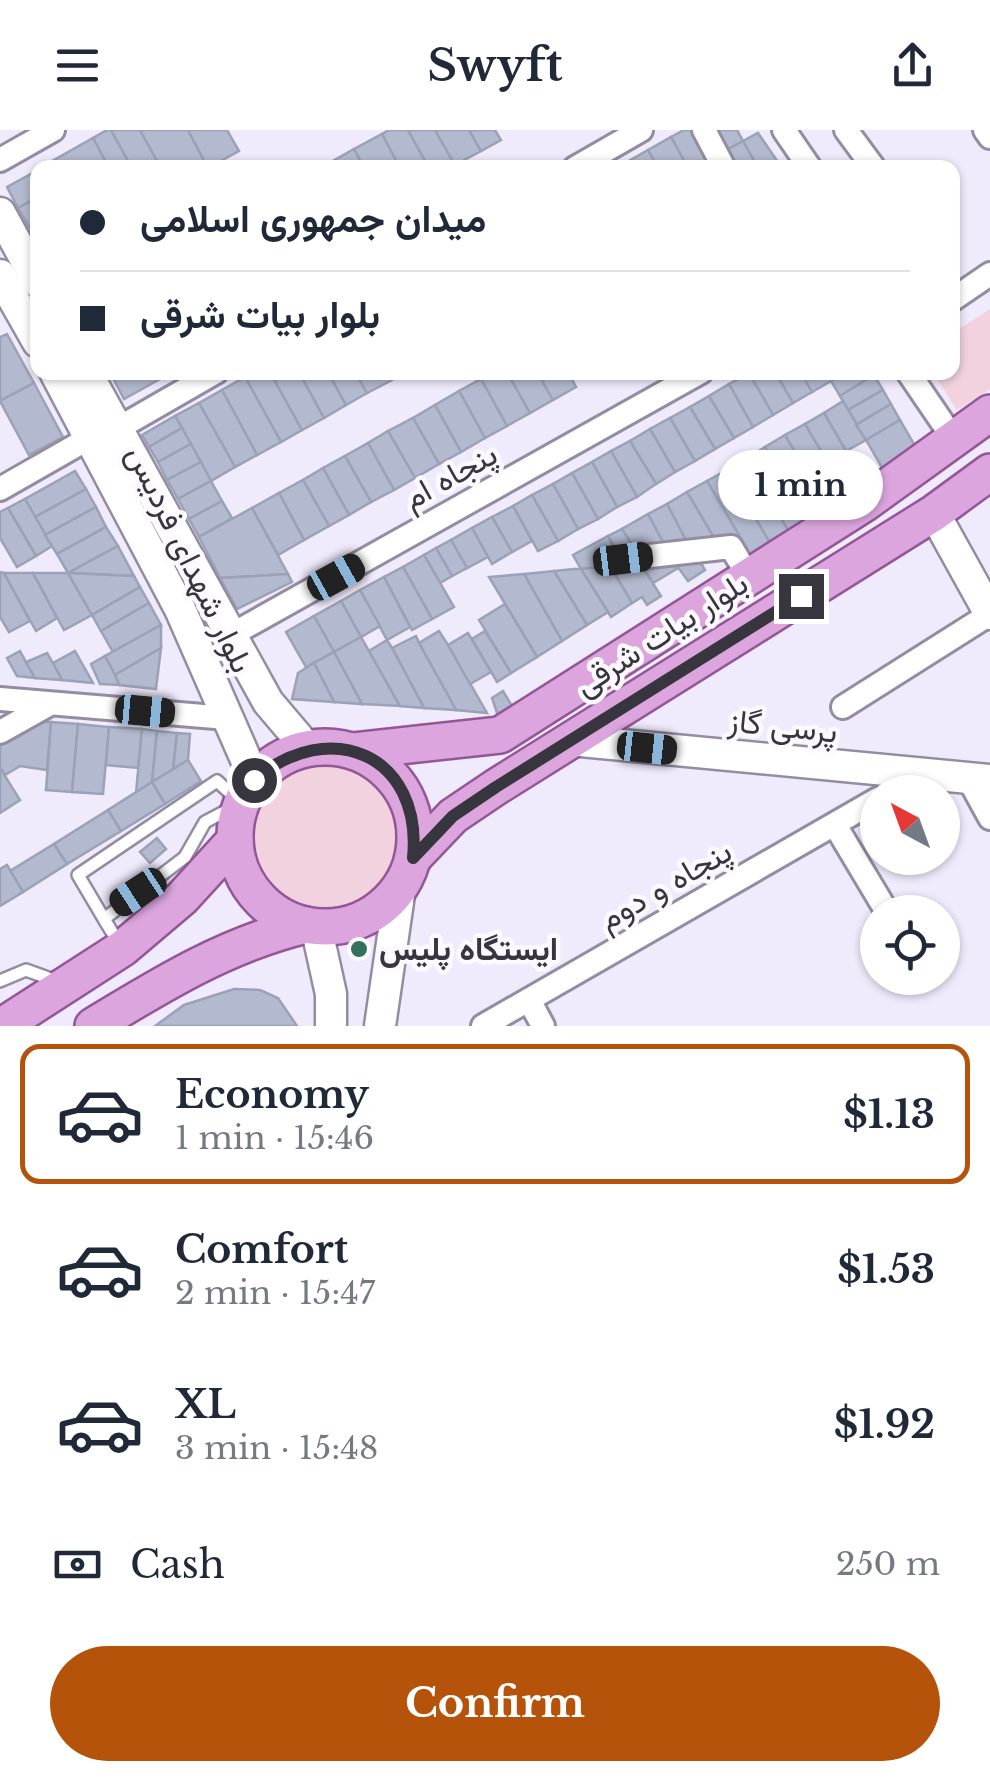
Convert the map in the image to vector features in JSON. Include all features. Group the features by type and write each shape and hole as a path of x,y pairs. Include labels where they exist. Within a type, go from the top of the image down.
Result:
{"main road":[{"path":"0,213 30,267"},
{"path":"0,275 30,328"},
{"name":"بلوار شهدای فردیس","path":"61,380 104,433 231,635 268,702 307,748"},
{"name":"بلوار شهدای فردیس","path":"88,380 104,433 228,718 248,792"},
{"name":"بلوار بیات شرقی","path":"371,748 500,735 864,503 990,412"},
{"name":"بلوار بیات شرقی","path":"406,873 438,832 481,796 934,513 990,472"},
{"path":"934,513 990,614"},
{"name":"پرسی گاز","path":"570,740 918,775"},
{"path":"331,1026 331,994 311,926 264,904 238,864 235,840 248,792 278,760 307,748 371,748 378,763 398,782 410,805 416,832 380,1026"},
{"path":"2,1026 68,985 113,934 182,898 235,840"},
{"path":"106,1023 192,966 265,935 348,924 368,916 406,873"}],"street":[{"path":"0,160 53,130"},
{"path":"589,160 640,130"},
{"path":"704,130 720,160"},
{"path":"784,130 805,160"},
{"path":"846,130 868,160"},
{"path":"985,130 990,137"},
{"path":"960,288 990,274"},
{"path":"0,489 201,380"},
{"name":"پنجاه ام","path":"231,635 687,380"},
{"path":"913,380 952,438"},
{"path":"623,559 731,546 749,577"},
{"path":"843,707 990,614"},
{"path":"0,700 228,718"},
{"path":"0,732 50,704"},
{"path":"979,779 990,818"},
{"name":"پنجاه و دوم","path":"484,1026 860,810"},
{"path":"835,825 876,895"},
{"path":"529,1000 543,1026"}],"lane":[{"path":"217,782 248,792 204,822 185,857 113,934 78,875 217,782"},
{"path":"0,980 26,970 68,985"}],"path":[{"path":"371,748 438,832"}],"shaded area":[{"path":"990,309 990,389 957,410 938,380 960,380 960,328"},
{"path":"326,753 357,759 383,777 401,803 407,834 401,865 383,891 357,909 326,915 295,909 269,891 251,865 245,834 251,803 269,777 295,759"}],"building":[{"path":"111,130 128,160 105,160 93,138"},
{"path":"111,130 140,130 157,160 128,160"},
{"path":"140,130 188,130 204,160 157,160"},
{"path":"188,130 227,130 239,151 223,160 204,160"},
{"path":"408,130 425,160 396,160 382,134"},
{"path":"408,130 435,130 452,160 425,160"},
{"path":"435,130 469,130 481,151 464,160 452,160"},
{"path":"469,130 495,130 501,140 481,151"},
{"path":"684,130 697,130 714,160 684,160 671,137"},
{"path":"711,130 737,130 743,141 723,152"},
{"path":"758,133 777,160 754,160 743,141"},
{"path":"382,134 396,160 360,160 354,149"},
{"path":"671,137 684,160 654,160 648,150"},
{"path":"93,138 105,160 54,160"},
{"path":"743,141 754,160 727,160 723,152"},
{"path":"354,149 360,160 335,160"},
{"path":"648,150 654,160 630,160"},
{"path":"30,174 30,201 18,208 7,187"},
{"path":"30,201 30,228 18,208"},
{"path":"7,334 34,383 0,401 0,337"},
{"path":"114,380 158,380 124,399"},
{"path":"247,380 274,380 302,430 281,442"},
{"path":"247,380 281,442 257,455 222,390"},
{"path":"274,380 303,380 324,418 302,430"},
{"path":"303,380 332,380 346,405 324,418"},
{"path":"332,380 360,380 367,393 346,405"},
{"path":"360,380 392,380 367,393"},
{"path":"482,380 511,380 530,413 507,426"},
{"path":"482,380 507,426 485,438 459,391"},
{"path":"511,380 542,380 553,400 530,413"},
{"path":"542,380 572,380 576,387 553,400"},
{"path":"753,380 780,380 793,403 773,415"},
{"path":"753,380 773,415 753,427 729,384"},
{"path":"780,380 805,380 812,392 793,403"},
{"path":"805,380 830,380 831,381 812,392"},
{"path":"833,380 866,380 840,396"},
{"path":"866,380 877,380 883,390 848,410 840,396"},
{"path":"34,383 63,437 29,455 0,401"},
{"path":"729,384 753,427 734,438 709,396"},
{"path":"222,390 257,455 235,467 199,403"},
{"path":"883,390 891,404 856,425 848,410"},
{"path":"459,391 485,438 461,452 435,405"},
{"path":"709,396 734,438 715,449 690,407"},
{"path":"843,401 866,440 846,451 824,413"},
{"path":"199,403 235,467 211,481 175,416"},
{"path":"891,404 900,420 866,440 856,425"},
{"path":"435,405 461,452 439,464 413,418"},
{"path":"690,407 715,449 695,461 670,418"},
{"path":"824,413 846,451 827,462 805,424"},
{"path":"175,416 182,428 149,447 142,435"},
{"path":"413,418 439,464 415,478 388,431"},
{"path":"670,418 695,461 675,472 650,429"},
{"path":"900,420 918,451 884,471 866,440"},
{"path":"805,424 831,468 811,480 785,435"},
{"path":"182,428 191,444 158,462 149,447"},
{"path":"650,429 675,472 656,484 630,441"},
{"path":"388,431 415,478 394,490 368,443"},
{"path":"785,435 828,509 808,520 765,447"},
{"path":"630,441 656,484 637,497 611,451"},
{"path":"368,443 394,490 371,502 345,456"},
{"path":"191,444 201,462 167,480 158,462"},
{"path":"765,447 808,520 789,532 746,459"},
{"path":"611,451 637,497 617,507 592,462"},
{"path":"345,456 371,502 349,515 323,468"},
{"path":"746,459 789,532 770,543 727,470"},
{"path":"201,462 211,481 178,499 167,480"},
{"path":"592,462 617,507 598,519 572,473"},
{"path":"323,468 349,515 329,526 303,480"},
{"path":"727,470 770,543 750,555 707,481"},
{"path":"75,471 86,489 35,517 25,499"},
{"path":"572,473 598,519 578,529 553,484"},
{"path":"303,480 329,526 304,540 279,493"},
{"path":"211,481 222,501 189,519 178,499"},
{"path":"707,481 742,540 717,543 687,492"},
{"path":"553,484 578,529 558,541 532,495"},
{"path":"86,489 96,507 45,535 35,517"},
{"path":"687,492 717,543 689,546 667,504"},
{"path":"279,493 304,540 278,555 252,508"},
{"path":"532,495 558,541 538,551 513,506"},
{"path":"25,499 52,546 36,556 8,508"},
{"path":"222,501 232,518 199,537 189,519"},
{"path":"667,504 689,546 667,550 648,514"},
{"path":"513,506 532,541 512,552 492,517"},
{"path":"96,507 106,527 57,554 45,535"},
{"path":"8,508 36,556 17,567 0,538 0,512"},
{"path":"252,508 288,574 220,578 199,537"},
{"path":"648,514 667,550 637,553 622,529"},
{"path":"492,517 512,552 492,564 472,528"},
{"path":"106,527 118,546 68,573 57,554"},
{"path":"472,528 488,557 467,568 451,540"},
{"path":"622,529 637,553 619,555 608,536"},
{"path":"608,536 622,565 581,569 573,555"},
{"path":"451,540 467,568 452,576 436,548"},
{"path":"118,546 134,576 68,573"},
{"path":"436,548 452,576 440,583 424,555"},
{"path":"424,555 454,607 432,619 403,567"},
{"path":"697,556 705,570 688,581 672,559"},
{"path":"672,559 678,568 653,583 640,563"},
{"path":"640,563 661,596 647,605 642,597 632,603 610,566"},
{"path":"610,566 632,603 611,617 581,569"},
{"path":"403,567 432,619 412,630 384,577"},
{"path":"581,569 608,612 587,625 554,571"},
{"path":"554,571 587,625 562,641 524,574"},
{"path":"0,572 30,621 9,632 0,617"},
{"path":"4,573 33,573 57,618 36,631"},
{"path":"33,573 68,573 92,615 64,630"},
{"path":"68,573 134,576 140,587 92,615"},
{"path":"288,574 292,582 237,609 220,578"},
{"path":"524,574 562,641 537,657 489,577"},
{"path":"384,577 410,627 387,640 360,590"},
{"path":"140,587 149,603 101,631 92,615"},
{"path":"360,590 380,626 361,637 341,601"},
{"path":"341,601 361,637 334,652 314,616"},
{"path":"149,603 161,625 113,652 101,631"},
{"path":"505,604 537,657 511,673 479,620"},
{"path":"314,616 334,652 306,667 286,632"},
{"path":"161,625 161,648 115,675 105,656"},
{"path":"439,631 487,713 456,710 419,643"},
{"path":"485,631 511,673 497,682 472,639"},
{"path":"468,633 491,672 470,684 448,645"},
{"path":"416,636 456,710 424,708 392,648"},
{"path":"361,637 400,706 362,704 334,652"},
{"path":"387,640 424,708 400,706 369,651"},
{"path":"161,648 156,689 119,685 115,675"},
{"path":"20,651 35,678 17,676 7,658"},
{"path":"75,651 93,683 62,680 53,663"},
{"path":"334,652 362,704 334,702 314,663"},
{"path":"47,653 62,680 35,678 26,662"},
{"path":"105,656 119,685 100,684 91,664"},
{"path":"314,663 334,702 292,699 298,673"},
{"path":"503,691 515,711 497,713 492,698"},
{"path":"29,721 51,722 47,770 20,766 5,775 0,768 0,738"},
{"path":"51,722 78,724 72,792 46,790"},
{"path":"78,724 109,727 103,794 72,792"},
{"path":"109,727 142,729 138,768 106,765"},
{"path":"142,729 157,731 152,782 136,793"},
{"path":"157,731 177,733 173,770 152,782"},
{"path":"177,733 190,734 188,760 173,770"},
{"path":"188,760 201,781 165,804 152,782"},
{"path":"0,768 20,800 0,813"},
{"path":"152,782 165,804 121,831 108,810"},
{"path":"108,810 121,831 67,864 54,844"},
{"path":"157,838 166,849 150,863 140,852"},
{"path":"54,844 67,864 23,892 10,871"},
{"path":"7,865 23,892 0,906 0,869"},
{"path":"234,989 260,990 278,998 297,1026 155,1026 184,1005"}],"place":[{"name":"ایستگاه پلیس","path":"359,949"}],"route":[{"path":"254,780 278,760 307,748 331,746 354,751 378,763 398,782 410,805 416,832 413,858 453,816 801,596"}]}
